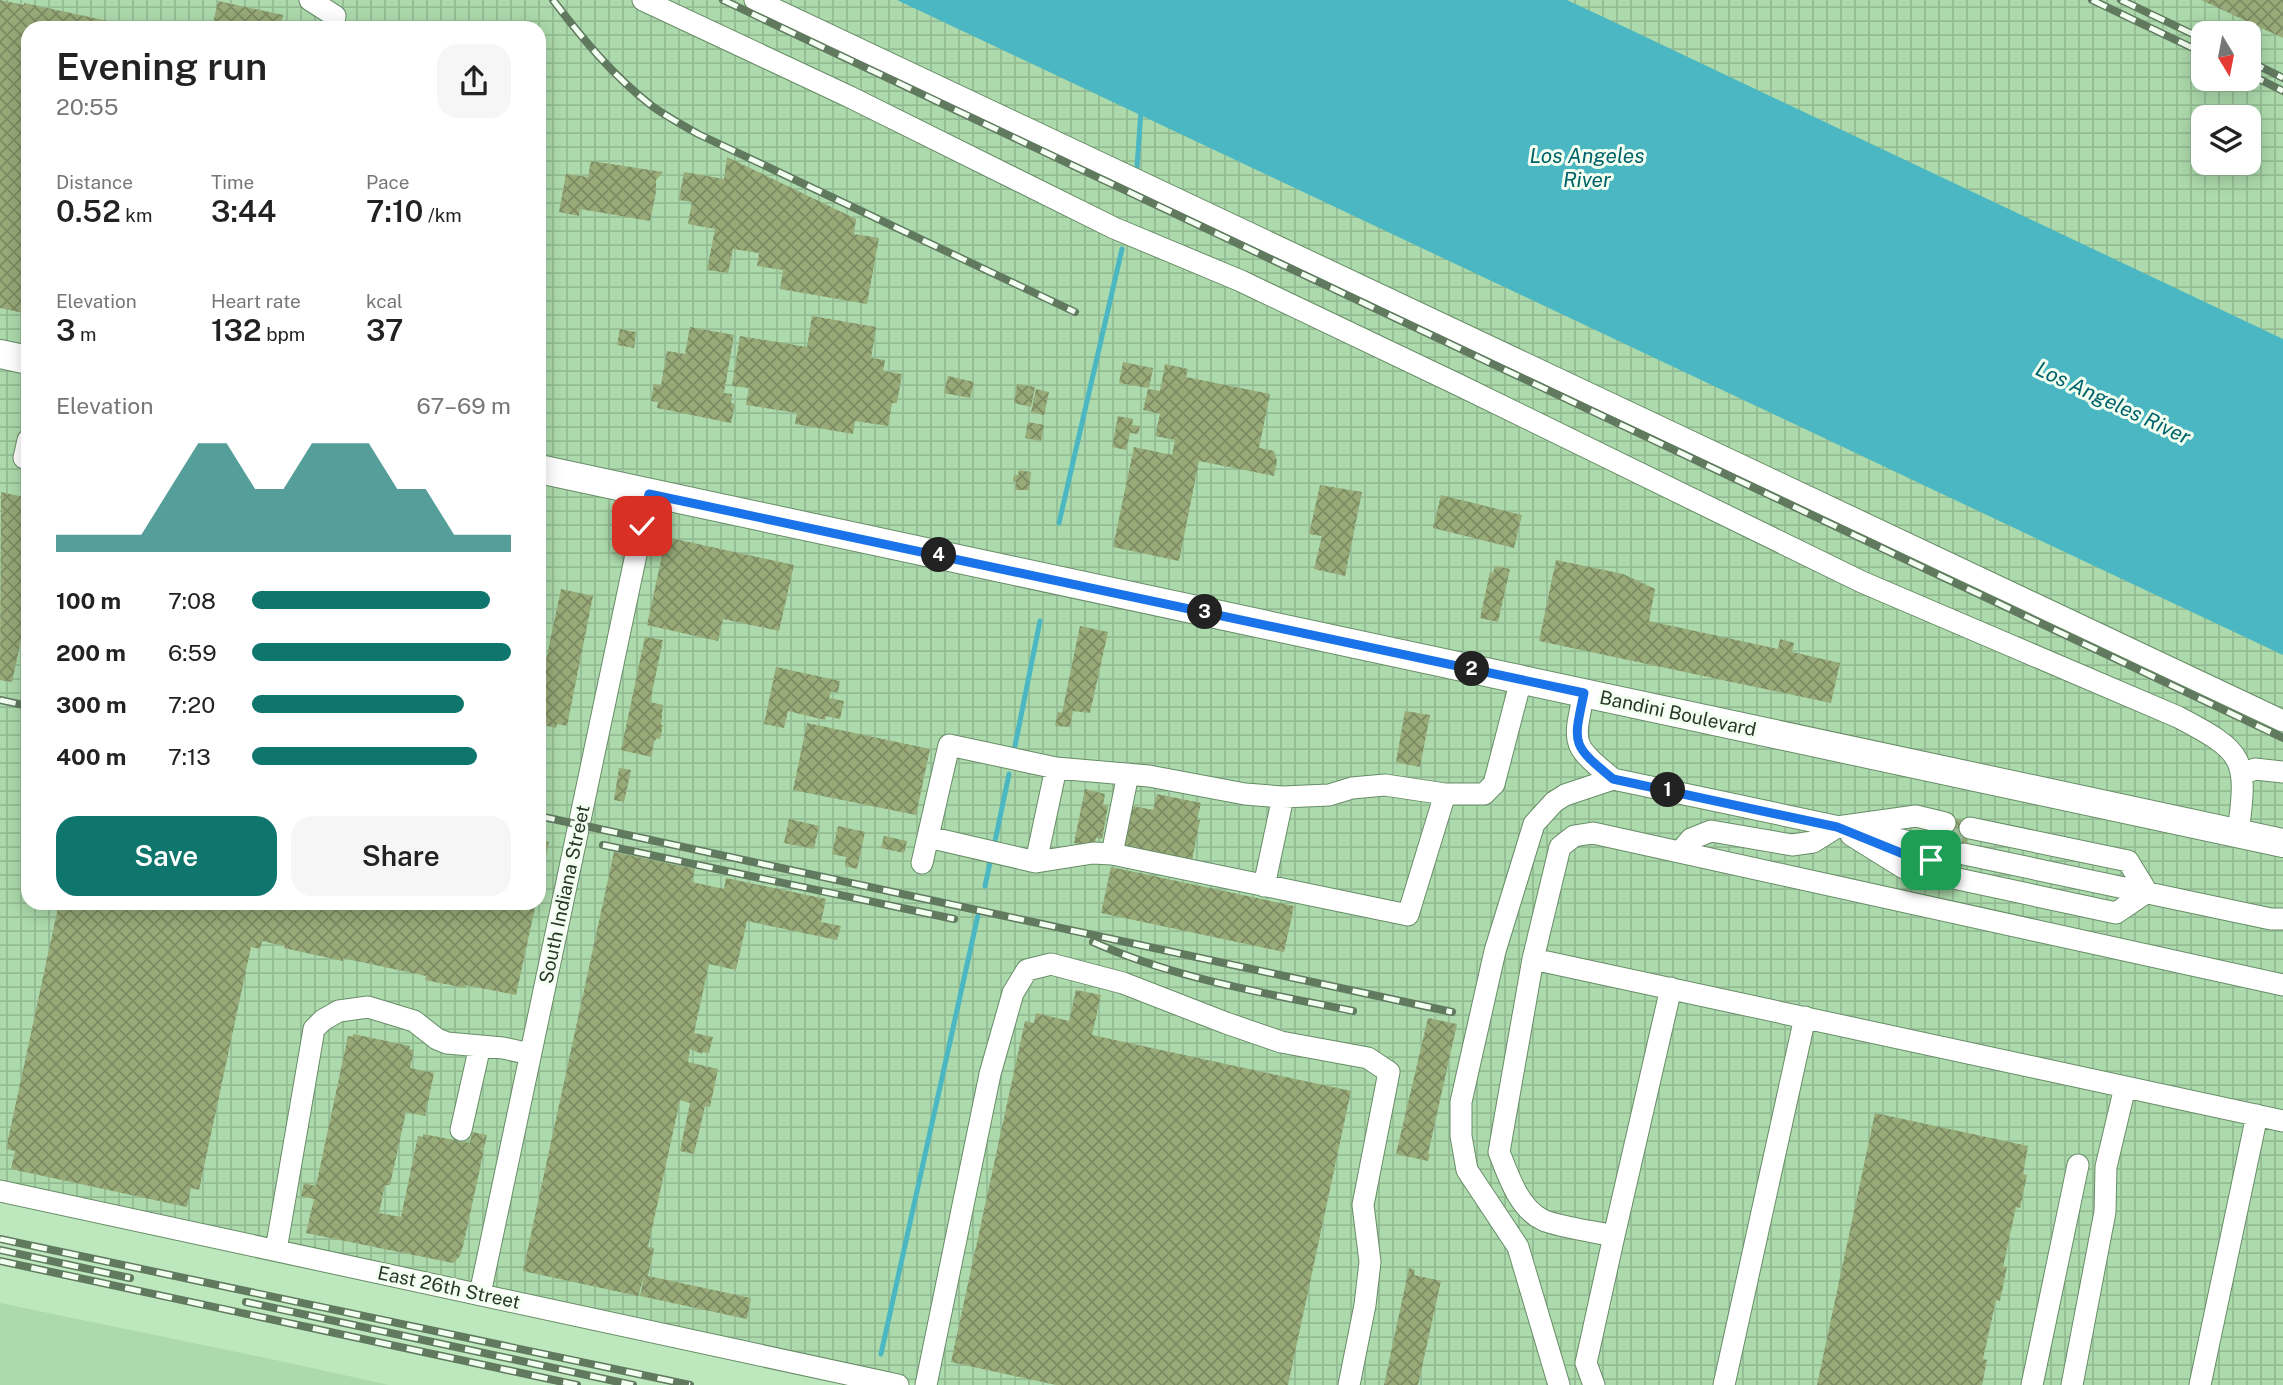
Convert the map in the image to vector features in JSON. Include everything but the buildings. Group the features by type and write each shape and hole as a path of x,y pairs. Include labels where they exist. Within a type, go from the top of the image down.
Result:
{"main road":[{"path":"0,354 21,358"},
{"name":"Bandini Boulevard","path":"546,471 2283,843"}],"street":[{"path":"310,0 335,16 334,21"},
{"path":"643,0 850,97 1114,228 1241,281 1461,386 1862,582 2178,717 2219,739 2237,758 2243,774 2238,834"},
{"path":"755,0 2283,721"},
{"name":"South Indiana Street","path":"480,1294 649,494"},
{"path":"922,863 949,745 1056,768 1185,781 1245,794 1283,797 1329,795 1352,788 1385,785 1445,794 1484,794 1494,784 1521,680"},
{"path":"1584,693 1575,733 1577,741 1590,760 1613,779 1837,827 1906,855 1939,848 1916,816 1837,827 1813,842 1792,845 1711,831 1691,839 1680,852"},
{"path":"1036,862 1056,768"},
{"path":"2243,774 2255,769 2283,772"},
{"path":"1112,854 1128,774"},
{"path":"1559,1385 1518,1247 1467,1170 1462,1152 1460,1111 1495,951 1534,824 1553,802 1565,795 1613,779"},
{"path":"928,837 1036,862 1093,853 1112,854 1408,915 1445,794"},
{"path":"1264,886 1283,797"},
{"path":"1614,1236 1543,1220 1524,1204 1509,1180 1499,1152 1533,959 1560,847 1574,836 1593,832 2283,985"},
{"path":"2147,892 2128,861 1964,854 2119,900 2147,892 2272,919 2283,919"},
{"path":"1533,959 2283,1121"},
{"path":"926,1385 990,1074 1013,993 1027,970 1051,964 1123,983 1281,1042 1368,1058 1390,1072 1363,1205 1370,1262 1365,1305 1349,1385"},
{"path":"1594,1385 1586,1363 1671,988"},
{"path":"276,1250 314,1029 323,1020 340,1011 368,1007 414,1021 447,1043 503,1048 530,1054"},
{"path":"1724,1385 1805,1017"},
{"path":"461,1130 480,1046"},
{"path":"2072,1385 2105,1212 2106,1167 2125,1087"},
{"path":"2200,1385 2258,1115"},
{"path":"2032,1385 2078,1165"},
{"name":"East 26th Street","path":"0,1191 898,1385"}],"shaded area":[{"path":"0,0 2283,0 2283,1385 921,1385 0,1192"},
{"path":"0,1303 280,1361 389,1385 0,1385"}],"water":[{"name":"Los Angeles River","path":"897,0 1567,0 1633,31 2283,339 2283,655"}],"waterway":[{"path":"1137,167 1141,111"},
{"path":"1059,523 1122,249"},
{"path":"1015,746 1040,621"},
{"path":"994,846 1009,774"},
{"path":"985,886 991,858"},
{"path":"881,1354 978,915"}],"tunnel":[{"path":"1942,836 1967,841"},
{"path":"1937,861 1961,867"}],"railway":[{"path":"553,0 611,69 652,106 669,117 698,134 1075,312"},
{"path":"723,0 2283,738"},
{"path":"2092,0 2191,47"},
{"path":"2121,0 2191,33"},
{"path":"2261,67 2283,78"},
{"path":"2261,80 2283,91"},
{"path":"0,700 21,704"},
{"path":"546,818 1452,1012"},
{"path":"603,845 954,919"},
{"path":"1093,942 1124,955 1189,975 1353,1011"},
{"path":"0,1239 690,1385"},
{"path":"0,1250 130,1278"},
{"path":"0,1261 577,1385"},
{"path":"246,1302 633,1385"}],"route":[{"path":"642,526 649,494 1584,693 1575,733 1577,741 1584,754 1613,779 1837,827 1906,855 1931,860"}]}
